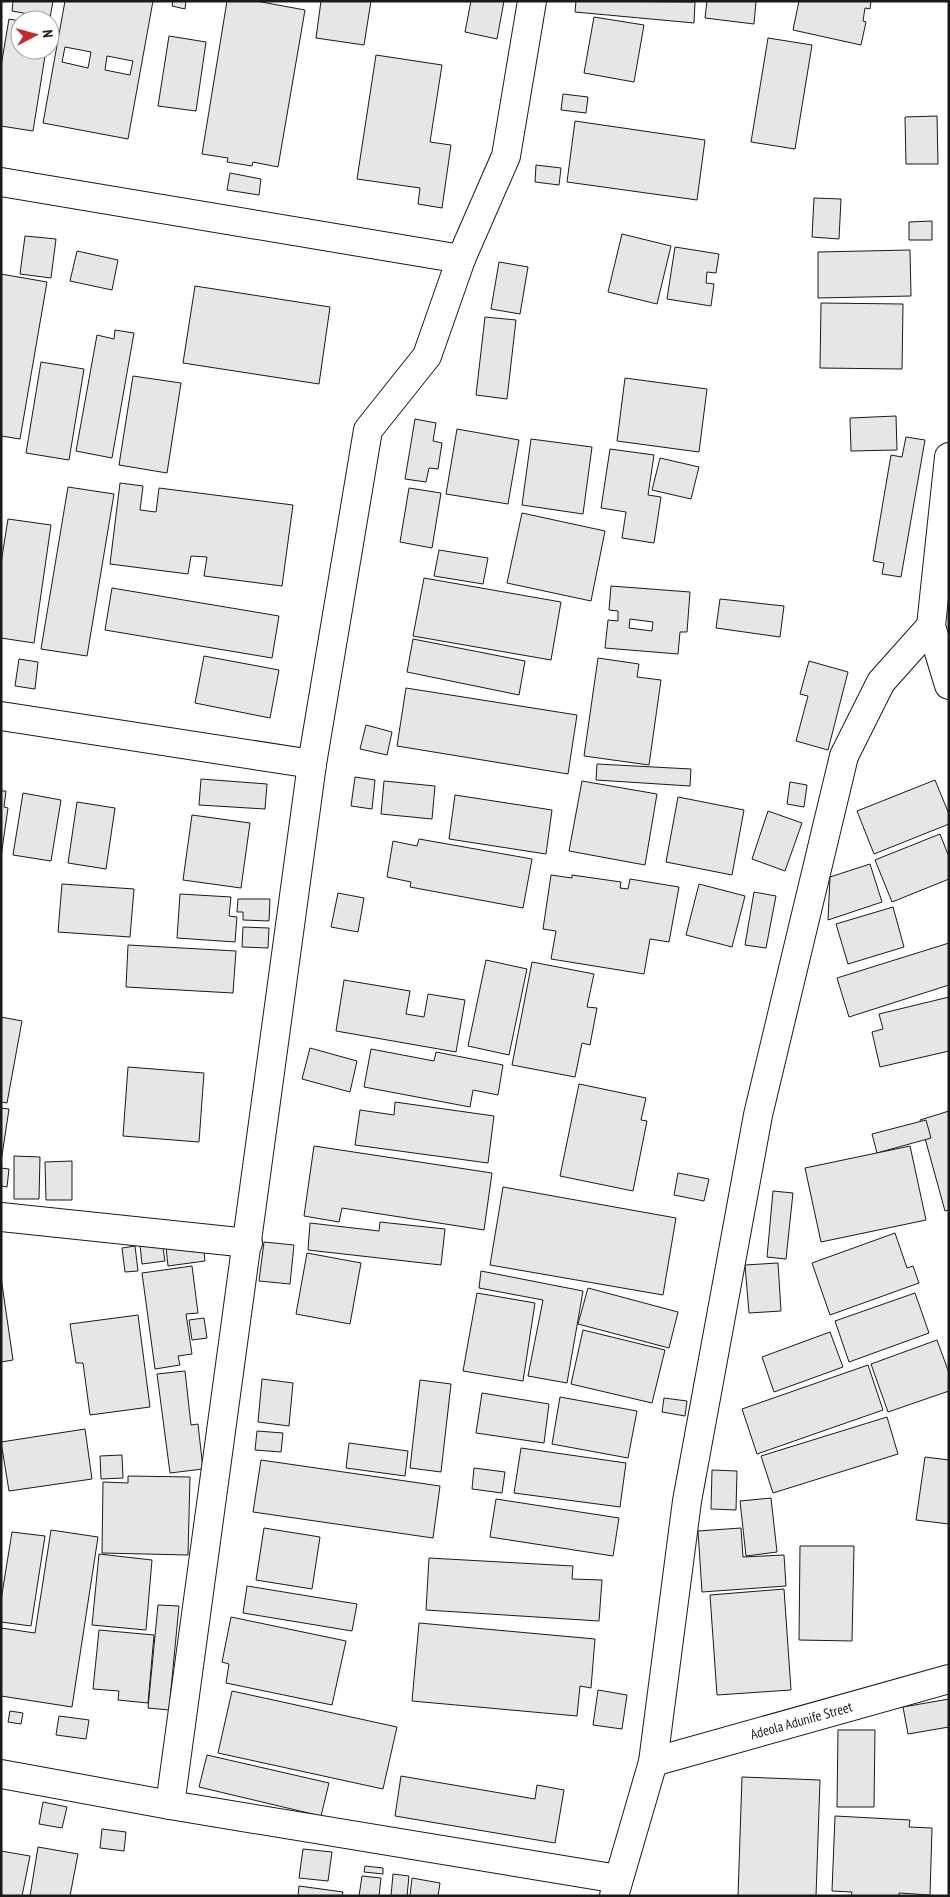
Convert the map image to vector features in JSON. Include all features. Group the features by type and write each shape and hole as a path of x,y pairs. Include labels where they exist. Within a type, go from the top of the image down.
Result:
{"street":[{"path":"170,1805 312,764 368,430 427,356 461,259 506,156 532,1"},
{"path":"1,182 461,259"},
{"path":"949,457 931,626 949,686"},
{"path":"1,1774 616,1887 653,1762 687,1501 758,1115 844,756 881,682 931,626"},
{"path":"1,716 312,764"},
{"path":"1,1217 248,1243"},
{"name":"Adeola Adunife Street","path":"653,1762 949,1679"}],"building":[{"path":"13,1 53,1 51,10 12,10"},
{"path":"65,1 153,1 128,139 43,123 54,60 60,60 60,29","holes":["65,47 91,52 88,68 62,62","107,56 133,61 130,75 105,70"]},
{"path":"173,1 186,1 185,9 172,6"},
{"path":"227,1 256,1 305,10 278,167 253,162 252,166 227,162 228,158 202,154"},
{"path":"321,1 371,1 364,45 316,38"},
{"path":"471,1 504,1 497,39 465,32"},
{"path":"576,1 695,2 694,23 575,12"},
{"path":"707,1 756,1 754,24 705,18"},
{"path":"799,1 871,1 870,9 865,8 863,21 866,22 861,45 793,30"},
{"path":"594,17 644,25 634,82 584,73"},
{"path":"9,19 10,60 44,60 33,131 1,126 1,66"},
{"path":"169,36 206,42 196,111 158,106"},
{"path":"768,38 812,45 795,149 751,142"},
{"path":"376,55 442,65 430,142 451,145 442,208 418,204 420,188 357,179"},
{"path":"563,94 588,97 586,113 561,110"},
{"path":"937,116 938,164 906,164 905,117"},
{"path":"575,121 705,140 697,200 567,182"},
{"path":"536,165 561,168 559,185 535,182"},
{"path":"230,173 261,179 259,195 227,190"},
{"path":"814,198 841,199 839,239 812,237"},
{"path":"932,221 932,240 909,240 909,222"},
{"path":"622,234 671,246 657,304 608,292"},
{"path":"25,236 56,239 51,278 20,274"},
{"path":"675,247 719,254 716,273 707,272 706,283 714,284 711,306 667,299"},
{"path":"910,250 911,296 818,298 818,252"},
{"path":"77,251 118,260 112,290 70,281"},
{"path":"499,262 528,267 520,314 491,309"},
{"path":"1,274 47,282 20,439 1,436"},
{"path":"195,286 330,307 319,384 183,363"},
{"path":"821,303 903,304 902,369 820,368"},
{"path":"485,317 516,320 507,399 476,395"},
{"path":"115,330 134,333 112,458 76,451 97,335 114,339"},
{"path":"41,362 84,369 69,460 26,453"},
{"path":"133,376 181,383 167,473 119,465"},
{"path":"625,378 707,389 699,452 617,441"},
{"path":"896,416 897,450 851,451 850,418"},
{"path":"415,419 436,423 433,441 442,443 438,469 429,468 426,482 405,479"},
{"path":"457,429 519,440 508,504 446,494"},
{"path":"906,437 925,440 901,577 882,574 884,563 873,561 891,455 902,457"},
{"path":"531,439 592,447 583,514 522,505"},
{"path":"610,449 654,455 648,495 661,497 654,543 622,538 626,512 601,508"},
{"path":"660,458 699,467 691,499 652,490"},
{"path":"120,483 143,486 140,510 156,512 159,488 293,505 282,586 204,576 207,557 191,556 188,574 110,564"},
{"path":"68,487 114,494 87,656 41,649"},
{"path":"409,488 441,493 432,548 400,542"},
{"path":"522,513 605,531 591,601 507,583"},
{"path":"8,519 51,525 34,643 1,638 1,563"},
{"path":"439,550 488,558 483,584 434,576"},
{"path":"424,578 561,602 551,660 413,636"},
{"path":"611,586 690,592 687,632 680,632 678,654 605,648 608,620 618,621 618,611 609,610","holes":["630,619 653,622 652,631 629,628"]},
{"path":"112,588 279,616 272,658 105,630"},
{"path":"720,599 784,606 780,637 716,628"},
{"path":"413,639 525,661 519,695 407,672"},
{"path":"204,656 279,670 270,718 195,703"},
{"path":"598,658 639,664 637,677 661,680 649,765 584,756"},
{"path":"19,659 38,662 35,689 15,686"},
{"path":"809,661 848,672 828,750 796,741 808,696 800,694"},
{"path":"406,688 577,715 568,774 397,746"},
{"path":"366,725 392,732 387,755 360,749"},
{"path":"597,764 691,769 690,786 596,780"},
{"path":"355,777 375,780 372,809 351,806"},
{"path":"201,779 267,784 265,809 199,805"},
{"path":"935,780 949,814 949,824 874,854 857,811"},
{"path":"384,781 435,786 432,819 381,814"},
{"path":"582,781 657,794 645,865 569,851"},
{"path":"790,782 807,785 804,807 787,804"},
{"path":"1,791 6,791 4,807 8,808 1,857"},
{"path":"23,793 61,800 51,861 13,855"},
{"path":"455,795 552,810 546,854 449,839"},
{"path":"678,797 744,810 732,875 666,862"},
{"path":"77,802 115,808 106,869 68,863"},
{"path":"768,811 802,823 785,871 752,859"},
{"path":"192,815 250,823 241,888 183,880"},
{"path":"940,834 949,857 949,879 892,902 875,860"},
{"path":"419,839 532,859 523,908 410,887 411,882 387,877 393,841 417,846"},
{"path":"870,864 882,902 828,920 830,877"},
{"path":"551,875 572,878 572,875 621,882 620,888 628,889 630,879 679,887 669,942 650,939 644,974 551,959 556,931 543,929"},
{"path":"62,884 134,889 130,937 58,932"},
{"path":"699,884 745,896 732,947 686,935"},
{"path":"754,892 776,896 766,948 745,945"},
{"path":"338,893 364,898 358,932 331,927"},
{"path":"180,894 231,897 229,916 237,917 235,942 177,938"},
{"path":"238,899 270,899 269,921 243,920 243,912 237,912"},
{"path":"893,907 904,947 848,964 836,924"},
{"path":"243,927 269,928 268,948 242,947"},
{"path":"949,943 949,985 849,1017 837,978"},
{"path":"128,945 236,951 233,993 126,987"},
{"path":"486,960 527,969 509,1055 468,1046"},
{"path":"532,962 594,974 587,1007 597,1008 590,1045 582,1043 575,1077 512,1065"},
{"path":"344,980 410,991 406,1014 424,1017 428,994 465,1000 456,1052 336,1031"},
{"path":"949,997 949,1051 880,1067 872,1032 883,1029 879,1014"},
{"path":"1,1017 22,1021 7,1103 1,1102"},
{"path":"310,1048 357,1061 350,1092 302,1079"},
{"path":"371,1049 434,1061 436,1052 503,1065 498,1095 473,1090 470,1107 364,1087"},
{"path":"128,1067 204,1073 199,1142 123,1136"},
{"path":"579,1084 646,1098 641,1120 647,1121 633,1191 560,1176"},
{"path":"395,1102 494,1116 488,1163 355,1145 360,1110 394,1115"},
{"path":"1,1108 9,1109 1,1162"},
{"path":"949,1111 949,1210 945,1211 920,1120"},
{"path":"926,1120 931,1138 877,1153 872,1134"},
{"path":"314,1146 492,1173 484,1230 342,1208 339,1222 304,1216"},
{"path":"910,1146 926,1220 821,1242 805,1168"},
{"path":"14,1156 40,1157 39,1199 14,1199"},
{"path":"72,1161 72,1200 46,1200 45,1162"},
{"path":"1,1168 9,1169 7,1187 1,1186"},
{"path":"678,1173 709,1179 704,1201 674,1195"},
{"path":"503,1187 676,1218 663,1295 490,1265"},
{"path":"773,1191 793,1193 786,1259 767,1257"},
{"path":"380,1222 445,1229 441,1265 308,1250 310,1223 379,1231"},
{"path":"895,1233 907,1268 913,1266 919,1283 830,1315 812,1263"},
{"path":"162,1242 165,1261 142,1264 140,1245"},
{"path":"264,1242 294,1245 290,1284 259,1281"},
{"path":"203,1243 205,1261 168,1266 166,1247"},
{"path":"135,1246 138,1271 125,1272 122,1248"},
{"path":"307,1253 361,1263 350,1324 296,1314"},
{"path":"778,1263 781,1311 749,1313 745,1265"},
{"path":"192,1266 198,1313 186,1314 192,1354 178,1356 180,1365 155,1369 142,1273"},
{"path":"481,1271 583,1291 567,1383 528,1376 543,1300 479,1288"},
{"path":"1,1277 13,1360 1,1362"},
{"path":"588,1288 678,1312 669,1348 578,1324"},
{"path":"477,1293 535,1303 523,1381 463,1371"},
{"path":"915,1293 929,1333 849,1362 835,1321"},
{"path":"138,1315 150,1407 90,1415 83,1363 76,1363 70,1324"},
{"path":"204,1318 207,1338 192,1340 189,1320"},
{"path":"583,1330 665,1350 652,1403 571,1384"},
{"path":"830,1332 843,1367 774,1392 762,1357"},
{"path":"937,1340 949,1373 949,1391 888,1412 871,1364"},
{"path":"868,1365 883,1410 757,1454 742,1409"},
{"path":"185,1371 191,1425 198,1424 203,1469 170,1473 157,1374"},
{"path":"262,1379 293,1383 289,1426 258,1422"},
{"path":"420,1380 451,1384 441,1472 410,1468"},
{"path":"482,1393 549,1404 544,1443 476,1433"},
{"path":"560,1397 637,1411 628,1458 552,1444"},
{"path":"664,1398 687,1401 685,1416 662,1412"},
{"path":"887,1417 898,1454 773,1493 761,1456"},
{"path":"85,1429 92,1479 9,1491 1,1442"},
{"path":"257,1431 283,1433 281,1452 255,1450"},
{"path":"349,1443 408,1451 405,1476 346,1468"},
{"path":"521,1448 626,1463 620,1507 514,1493"},
{"path":"122,1455 123,1478 101,1479 100,1456"},
{"path":"925,1457 949,1460 949,1524 916,1520"},
{"path":"261,1460 440,1486 433,1538 253,1512"},
{"path":"474,1468 505,1472 502,1493 472,1489"},
{"path":"712,1470 737,1471 736,1510 711,1509"},
{"path":"128,1476 190,1477 188,1555 102,1553 103,1482 128,1483"},
{"path":"771,1498 777,1552 746,1556 740,1501"},
{"path":"496,1499 619,1518 613,1556 490,1537"},
{"path":"264,1528 320,1537 312,1589 256,1580"},
{"path":"741,1528 743,1557 784,1555 786,1586 702,1592 698,1531"},
{"path":"51,1530 98,1537 72,1707 1,1696 1,1628 35,1633"},
{"path":"12,1532 45,1536 31,1626 1,1622 1,1600"},
{"path":"800,1546 854,1546 852,1641 799,1640"},
{"path":"99,1554 152,1560 146,1630 92,1625"},
{"path":"429,1558 573,1566 572,1579 602,1580 599,1621 426,1610"},
{"path":"247,1586 357,1604 352,1631 243,1613"},
{"path":"784,1589 791,1690 717,1695 710,1595"},
{"path":"158,1605 179,1606 169,1710 148,1708"},
{"path":"231,1617 346,1641 332,1705 226,1683 229,1664 222,1662"},
{"path":"419,1623 595,1639 591,1688 580,1686 577,1716 412,1701"},
{"path":"99,1630 154,1635 148,1703 118,1700 119,1691 93,1689"},
{"path":"598,1690 627,1695 622,1729 593,1725"},
{"path":"232,1691 397,1727 383,1789 218,1753"},
{"path":"949,1699 949,1727 908,1734 903,1707"},
{"path":"10,1711 23,1713 21,1724 8,1722"},
{"path":"59,1716 89,1720 86,1739 56,1735"},
{"path":"838,1730 875,1730 874,1807 837,1807"},
{"path":"207,1755 329,1783 321,1816 199,1787"},
{"path":"401,1776 535,1799 537,1785 564,1790 555,1843 395,1816"},
{"path":"742,1777 820,1780 816,1896 738,1896"},
{"path":"43,1802 67,1807 62,1828 39,1824"},
{"path":"835,1816 910,1820 909,1827 932,1828 930,1895 899,1893 899,1896 851,1896 852,1892 832,1891"},
{"path":"102,1829 126,1832 124,1851 100,1848"},
{"path":"38,1847 78,1854 70,1896 30,1896"},
{"path":"303,1849 332,1852 328,1881 299,1878"},
{"path":"1,1851 30,1856 22,1896 1,1896"},
{"path":"365,1866 383,1868 383,1874 364,1872"},
{"path":"393,1874 409,1876 407,1896 391,1896"},
{"path":"362,1876 381,1878 379,1896 359,1896"},
{"path":"412,1878 440,1883 438,1896 410,1896"},
{"path":"299,1886 343,1892 342,1896 298,1896"}]}
